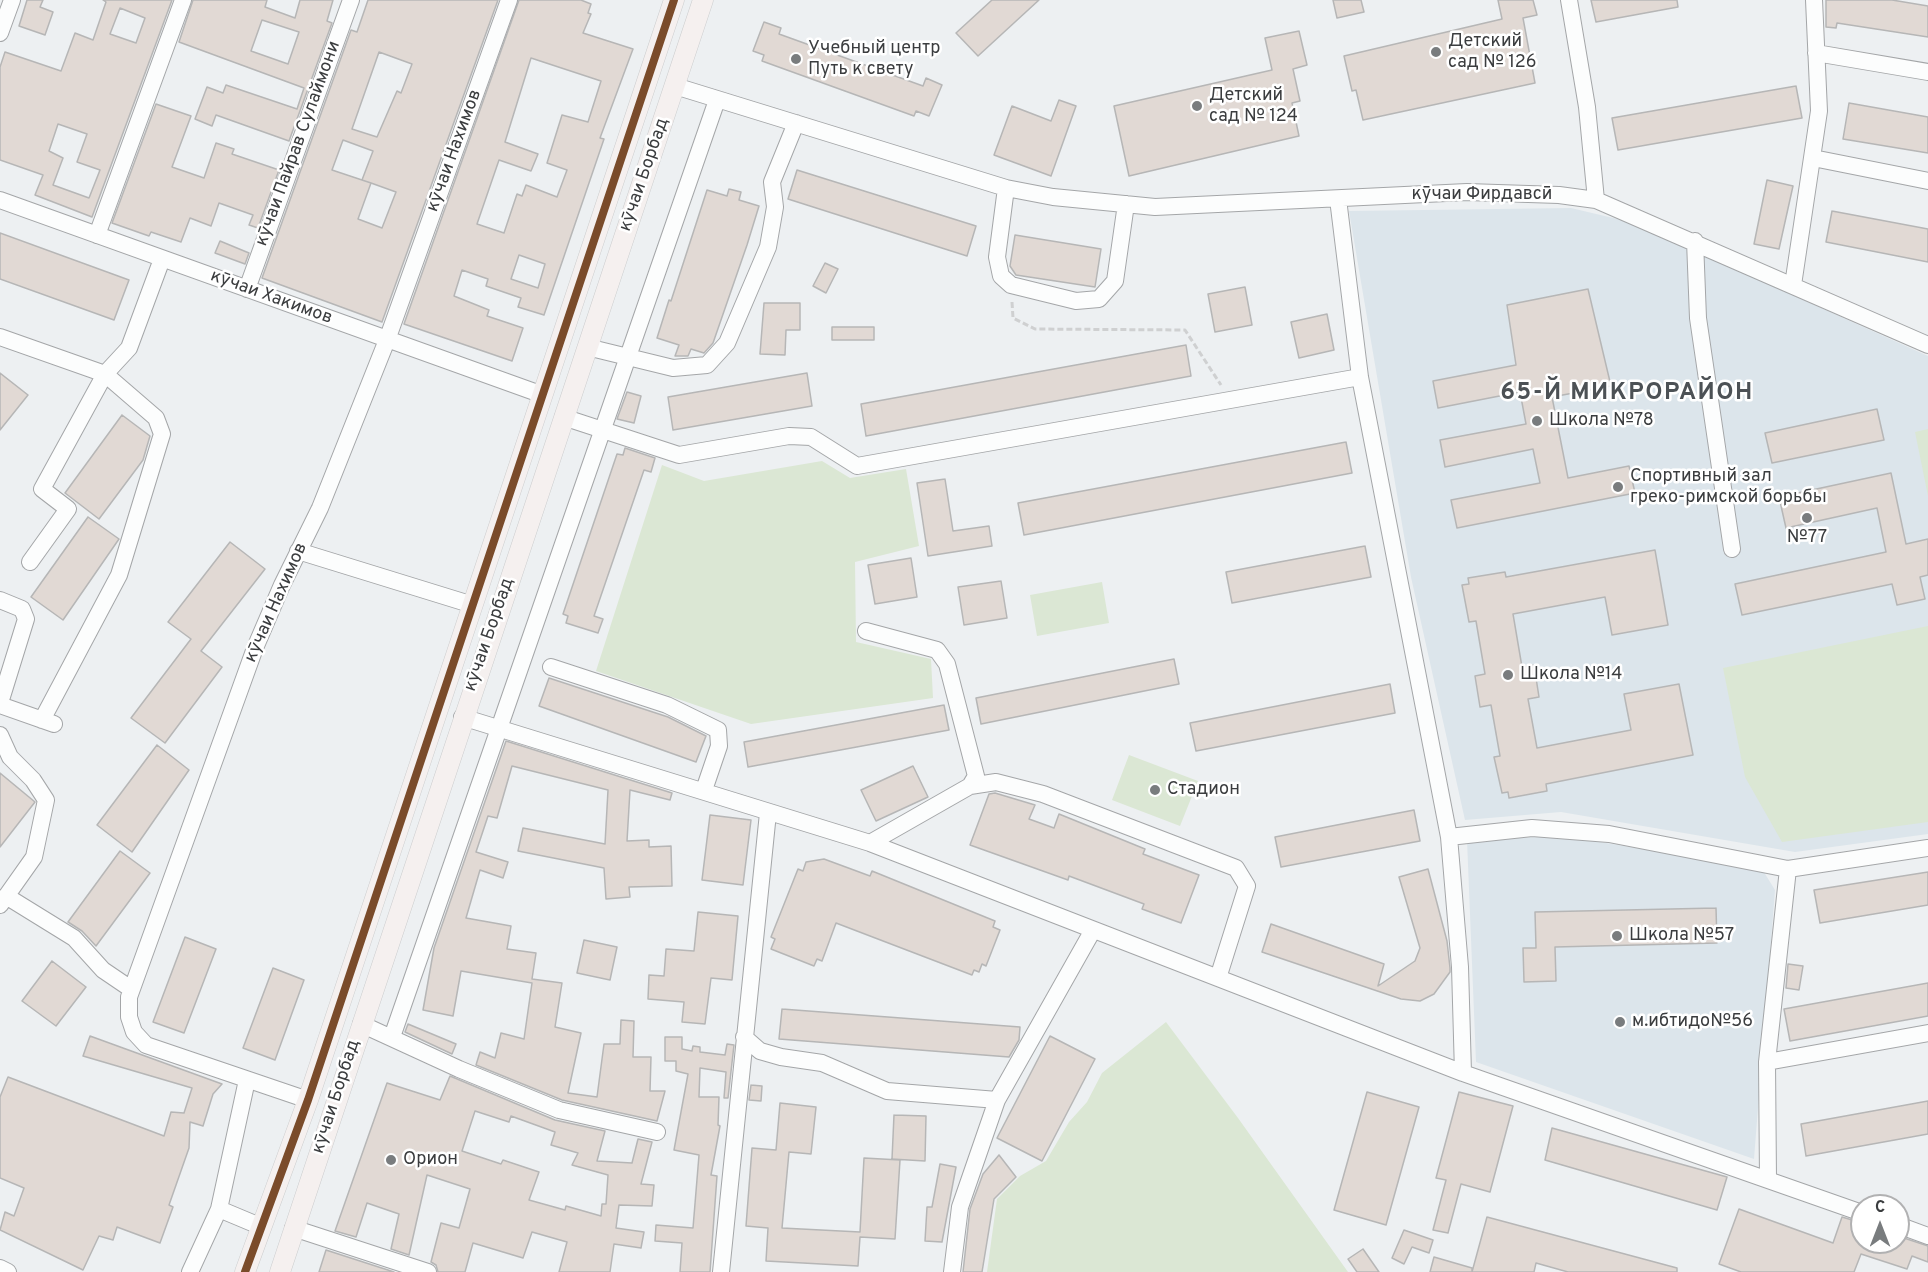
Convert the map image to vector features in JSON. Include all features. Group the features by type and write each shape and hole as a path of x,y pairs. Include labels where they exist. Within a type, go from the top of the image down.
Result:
{"main road":[{"name":"кӯчаи Борбад","path":"245,1272 308,1100 674,0"},
{"name":"кӯчаи Борбад","path":"280,1272 462,717 703,0"}],"street":[{"path":"0,33 12,0"},
{"path":"97,235 183,0"},
{"name":"кӯчаи Пайрав Сулаймони","path":"247,289 351,0"},
{"name":"кӯчаи Нахимов","path":"308,1100 146,1045 134,1032 129,1017 131,989 255,648 298,551 320,508 387,340 509,0"},
{"path":"1569,0 1587,107 1596,200"},
{"path":"1793,285 1819,111 1814,0"},
{"path":"1815,53 1928,72"},
{"name":"кӯчаи Фирдавсӣ","path":"675,86 1006,188 1053,197 1155,207 1467,192 1559,195 1596,200 1695,241 1928,345"},
{"path":"392,1037 497,728 717,100"},
{"path":"587,347 673,368 707,365 728,343 768,247 774,207 772,182 796,123"},
{"path":"1813,158 1928,181"},
{"path":"1006,188 997,257 1001,276 1011,285 1076,302 1099,299 1115,281 1126,204"},
{"path":"1338,199 1360,376 1449,837 1460,967 1463,1073"},
{"name":"кӯчаи Хакимов","path":"0,200 543,394"},
{"path":"1695,241 1698,318 1732,549"},
{"path":"30,562 68,509 42,489 105,374 129,348 162,259"},
{"path":"0,337 105,374 156,418 162,434 119,575 48,722 0,704 26,619 22,609 0,600"},
{"path":"563,417 679,455 789,436 812,437 857,466 1360,376"},
{"path":"298,551 473,604"},
{"path":"866,632 937,651 947,664 976,776 970,786"},
{"path":"551,667 667,705 718,730 719,746 704,790"},
{"path":"462,717 870,843 1463,1073 1850,1209"},
{"path":"0,735 10,757 33,780 46,800 34,857 3,900 74,938 104,970 131,989"},
{"path":"870,843 970,786 996,782 1043,794 1236,868 1247,886 1218,978"},
{"path":"721,1272 768,813"},
{"path":"1449,837 1532,828 1609,834 1788,869 1928,848"},
{"path":"1768,1179 1767,1062 1788,869"},
{"path":"952,1272 960,1207 997,1100 1093,930"},
{"path":"361,1024 459,1069 559,1110 657,1132"},
{"path":"1767,1062 1928,1033"},
{"path":"744,1037 760,1051 781,1057 822,1063 887,1091 997,1100"},
{"path":"190,1272 219,1209 247,1080"},
{"path":"219,1209 262,1227"},
{"path":"293,1228 428,1272"},
{"path":"1910,1229 1928,1236"},
{"path":"0,1268 8,1272"}],"path":[{"path":"1011,285 1013,318 1035,329 1185,330 1230,398"}],"shaded area":[{"path":"1571,208 1630,222 1928,356 1928,834 1795,852 1561,812 1465,820 1411,577 1349,211"},
{"name":"м.ибтидо№56","path":"1564,836 1762,869 1775,890 1754,1159 1476,1062 1467,840"}],"green space":[{"path":"1928,429 1928,496 1915,432"},
{"path":"822,461 850,478 906,469 919,546 855,562 856,642 931,659 933,698 751,724 596,671 662,465 704,481"},
{"path":"1102,582 1109,623 1037,636 1030,595"},
{"path":"1928,626 1928,822 1782,842 1745,777 1723,668"},
{"name":"Стадион","path":"1129,755 1198,781 1180,826 1112,800"},
{"path":"1166,1022 1348,1272 987,1272 997,1199 1020,1176 1046,1161 1069,1122 1087,1102 1102,1073"}],"building":[{"path":"27,0 43,0 40,7 53,12 45,35 19,26"},
{"path":"103,0 172,0 92,217 35,195 43,175 0,160 0,67 5,52 61,71 75,33 93,40 106,2","holes":["120,8 145,18 136,43 110,34","58,124 87,134 77,162 100,170 89,198 53,185 63,158 49,151"]},
{"path":"193,0 267,0 265,7 295,18 300,0 333,0 327,21 332,23 289,141 216,115 212,126 195,119 207,87 223,93 226,85 297,109 304,88 179,42","holes":["262,20 299,32 288,64 251,51"]},
{"path":"368,0 498,0 382,322 262,278 351,30 357,32","holes":["379,52 412,64 401,93 397,91 377,137 352,129","343,140 373,151 362,180 332,170","371,183 396,192 382,228 358,219"]},
{"path":"519,0 581,0 591,4 588,13 591,14 583,33 633,49 600,138 604,139 544,315 518,307 521,298 486,286 488,279 462,270 454,296 489,310 487,316 523,328 512,361 404,324","holes":["531,58 601,81 588,122 562,115 547,163 567,170 557,197 526,185 522,196 517,194 504,233 477,224 499,160 531,171 538,154 505,142","519,255 545,264 538,288 511,279"]},
{"path":"992,0 1039,0 978,56 956,33"},
{"path":"1333,0 1361,0 1364,12 1337,18"},
{"path":"1498,0 1533,0 1537,15 1523,18 1535,83 1363,120 1356,90 1352,91 1344,56 1502,19"},
{"path":"1591,0 1677,0 1678,7 1596,22"},
{"path":"1826,0 1892,0 1928,6 1928,37 1837,23 1836,28 1826,27"},
{"path":"764,22 781,28 779,34 923,86 926,78 942,85 929,116 916,111 914,116 762,61 764,55 753,51"},
{"path":"1299,31 1307,65 1293,69 1300,101 1292,103 1299,136 1129,176 1114,106 1272,70 1265,38"},
{"path":"1796,86 1802,118 1618,150 1612,118"},
{"path":"1059,100 1076,106 1051,176 994,155 1012,106 1051,121"},
{"path":"1849,103 1928,117 1928,153 1843,139"},
{"path":"156,104 191,116 172,167 204,178 216,143 234,149 232,154 279,170 258,228 249,225 253,215 219,203 211,226 190,218 181,242 151,232 149,236 112,223"},
{"path":"797,170 976,226 967,256 788,199"},
{"path":"1767,180 1793,186 1779,249 1754,244"},
{"path":"729,189 741,192 739,200 759,206 747,245 713,343 704,353 691,349 688,356 675,356 679,345 657,338 669,300 671,301 707,190 727,196"},
{"path":"1832,211 1928,229 1928,262 1826,242"},
{"path":"0,233 129,280 114,320 0,279"},
{"path":"1015,235 1101,249 1095,287 1016,275 1010,266"},
{"path":"220,241 249,253 245,264 215,253"},
{"path":"825,263 838,269 826,293 813,286"},
{"path":"1245,287 1252,325 1215,332 1208,294"},
{"path":"1588,289 1611,386 1552,397 1568,478 1629,466 1635,493 1457,528 1451,500 1540,483 1533,449 1445,467 1440,440 1526,424 1520,392 1438,408 1433,381 1516,365 1507,305"},
{"path":"764,303 800,303 800,330 786,330 785,355 760,354"},
{"path":"1327,314 1334,350 1299,358 1291,322"},
{"path":"832,327 874,327 874,340 832,340"},
{"path":"1186,345 1191,376 866,436 861,404"},
{"path":"0,373 28,395 0,430"},
{"path":"807,373 812,406 673,430 668,397"},
{"path":"627,392 641,396 634,423 617,419"},
{"path":"1877,409 1884,440 1772,463 1765,433"},
{"path":"122,415 150,436 143,460 99,519 65,493"},
{"path":"1346,442 1352,473 1024,535 1018,503"},
{"path":"625,448 655,458 651,472 644,470 594,616 603,619 598,633 566,623 568,616 563,614 617,454 623,455"},
{"name":"№77","path":"1891,473 1906,544 1928,539 1928,575 1920,577 1925,599 1897,605 1892,584 1742,615 1735,584 1886,552 1877,508 1786,528 1779,497"},
{"path":"945,479 953,531 989,526 992,546 928,556 917,483"},
{"path":"88,517 119,539 63,620 31,597"},
{"path":"230,542 265,569 201,651 222,667 165,743 131,718 191,639 168,622"},
{"path":"1365,546 1371,577 1232,603 1226,572"},
{"name":"Школа №14","path":"1655,550 1668,625 1612,635 1605,597 1513,614 1522,667 1534,665 1539,697 1528,699 1537,748 1631,730 1624,694 1679,684 1693,755 1546,784 1547,791 1509,798 1508,792 1502,793 1494,757 1500,756 1491,705 1480,707 1475,676 1485,674 1476,621 1469,622 1462,585 1469,584 1468,578 1505,572 1506,577"},
{"path":"911,558 917,597 875,604 868,565"},
{"path":"1001,581 1007,618 964,625 958,587"},
{"path":"1174,659 1179,684 981,724 976,698"},
{"path":"549,678 668,717 706,736 696,762 539,706"},
{"path":"1390,684 1395,713 1196,751 1190,723"},
{"path":"944,705 949,730 748,767 744,742"},
{"path":"506,741 672,793 670,800 630,790 627,841 649,840 649,847 671,846 672,886 629,887 630,897 606,899 604,868 518,851 523,828 605,844 608,790 512,766 497,818 488,816 476,852 508,862 503,878 480,870 466,918 511,926 507,949 536,953 532,979 562,983 555,1027 581,1033 568,1093 597,1097 604,1044 620,1044 621,1020 634,1021 633,1057 651,1057 650,1091 665,1091 657,1121 562,1100 476,1065 480,1052 495,1058 501,1033 524,1039 532,983 461,971 453,1016 423,1010 434,948"},
{"path":"157,745 189,770 132,852 97,825"},
{"path":"913,766 928,797 876,821 861,790"},
{"path":"0,773 35,802 0,847"},
{"path":"995,793 1035,805 1029,819 1054,828 1059,814 1145,849 1143,854 1199,875 1181,923 1142,909 1144,904 1069,876 1068,880 970,845 989,794"},
{"path":"1414,810 1420,841 1281,867 1275,837"},
{"path":"710,815 751,820 743,885 702,880"},
{"path":"120,851 150,873 96,946 82,931 68,922"},
{"path":"824,859 870,876 872,871 995,921 993,927 1000,930 986,966 982,964 979,972 974,970 972,975 836,923 822,961 817,959 814,966 771,949 775,939 771,937 798,869 803,871 806,862"},
{"path":"1428,869 1447,941 1450,972 1434,994 1420,1001 1401,999 1262,952 1271,924 1384,964 1378,986 1415,961 1420,948 1399,877"},
{"path":"1928,872 1928,905 1820,923 1814,890"},
{"path":"1716,908 1717,943 1555,947 1556,981 1524,982 1523,948 1536,948 1535,912"},
{"path":"698,912 738,916 732,980 711,978 705,1024 682,1022 684,1002 648,999 649,975 664,976 666,949 694,951"},
{"path":"185,937 216,949 184,1033 153,1022"},
{"path":"584,940 617,947 610,980 577,973"},
{"path":"52,961 86,987 56,1026 22,1001"},
{"path":"1788,964 1803,966 1799,990 1786,988"},
{"path":"273,968 304,980 275,1060 243,1048"},
{"path":"1928,983 1928,1016 1790,1041 1784,1009"},
{"path":"782,1009 1020,1027 1019,1040 1009,1057 779,1039"},
{"path":"408,1024 456,1044 452,1054 405,1032"},
{"path":"90,1036 222,1084 213,1094 203,1126 190,1122 189,1148 169,1205 173,1207 160,1243 117,1227 113,1240 99,1236 83,1270 0,1230 5,1212 14,1216 24,1188 0,1178 0,1097 8,1077 164,1136 171,1112 184,1113 192,1088 83,1056"},
{"path":"1050,1036 1095,1059 1042,1161 997,1138"},
{"path":"665,1037 682,1037 682,1049 692,1051 693,1046 700,1047 700,1052 725,1055 727,1044 734,1045 728,1098 724,1098 726,1072 700,1068 699,1097 719,1097 718,1125 720,1126 711,1175 717,1176 710,1272 680,1272 682,1243 655,1241 656,1225 693,1228 699,1155 674,1150 688,1074 676,1071 676,1061 665,1061"},
{"path":"450,1076 555,1120 605,1131 597,1161 632,1163 638,1139 652,1142 641,1184 654,1185 652,1206 619,1205 616,1228 644,1232 641,1248 614,1244 610,1272 559,1272 567,1242 532,1232 523,1258 473,1243 465,1272 438,1272 436,1265 431,1262 441,1223 459,1228 470,1189 427,1175 409,1255 391,1249 399,1214 367,1203 356,1237 335,1231 387,1083 440,1100","holes":["475,1111 509,1122 511,1116 555,1132 551,1145 578,1153 572,1165 608,1175 606,1204 602,1204 601,1216 566,1206 565,1210 529,1200 539,1172 503,1160 501,1164 462,1151"]},
{"path":"751,1085 762,1086 761,1101 749,1100"},
{"path":"1367,1092 1419,1107 1386,1225 1334,1210"},
{"path":"1459,1092 1513,1106 1490,1192 1461,1184 1448,1233 1433,1230 1446,1180 1436,1178"},
{"path":"1928,1101 1928,1134 1806,1156 1801,1124"},
{"path":"780,1103 816,1107 811,1154 789,1152 782,1228 860,1232 864,1158 900,1160 895,1239 860,1237 858,1266 766,1261 768,1228 746,1226 752,1148 776,1150"},
{"path":"894,1115 926,1116 925,1161 892,1159"},
{"path":"1552,1128 1727,1177 1717,1210 1545,1160"},
{"path":"999,1155 1016,1177 994,1199 982,1272 963,1272 970,1209 983,1174"},
{"path":"940,1164 956,1167 942,1242 925,1241 927,1207 932,1207"},
{"path":"1739,1209 1833,1243 1842,1217 1850,1219 1850,1254 1861,1254 1854,1272 1741,1272 1719,1264"},
{"path":"1487,1217 1677,1268 1677,1272 1568,1272 1536,1263 1534,1272 1472,1272"},
{"path":"1404,1230 1433,1240 1429,1253 1412,1247 1404,1264 1392,1258"},
{"path":"1910,1240 1928,1246 1928,1262 1912,1256 1907,1269 1861,1254 1910,1254"},
{"path":"1363,1249 1379,1272 1357,1272 1348,1259"},
{"path":"326,1250 394,1272 319,1272"},
{"path":"1434,1257 1472,1268 1472,1272 1430,1272"}],"transit line":[{"path":"245,1272 308,1100 674,0"}],"place":[{"name":"Детский сад № 126","path":"1436,52"},
{"name":"Учебный центр Путь к свету","path":"796,59"},
{"name":"Детский сад № 124","path":"1197,106"},
{"name":"Школа №78","path":"1537,421"},
{"name":"Спортивный зал греко-римской борьбы","path":"1618,487"},
{"name":"№77","path":"1807,518"},
{"name":"Школа №14","path":"1508,675"},
{"name":"Стадион","path":"1155,790"},
{"name":"Школа №57","path":"1617,936"},
{"name":"м.ибтидо№56","path":"1620,1022"},
{"name":"Орион","path":"391,1160"}],"district":[{"name":"65-Й МИКРОРАЙОН","path":"1627,394"}]}
